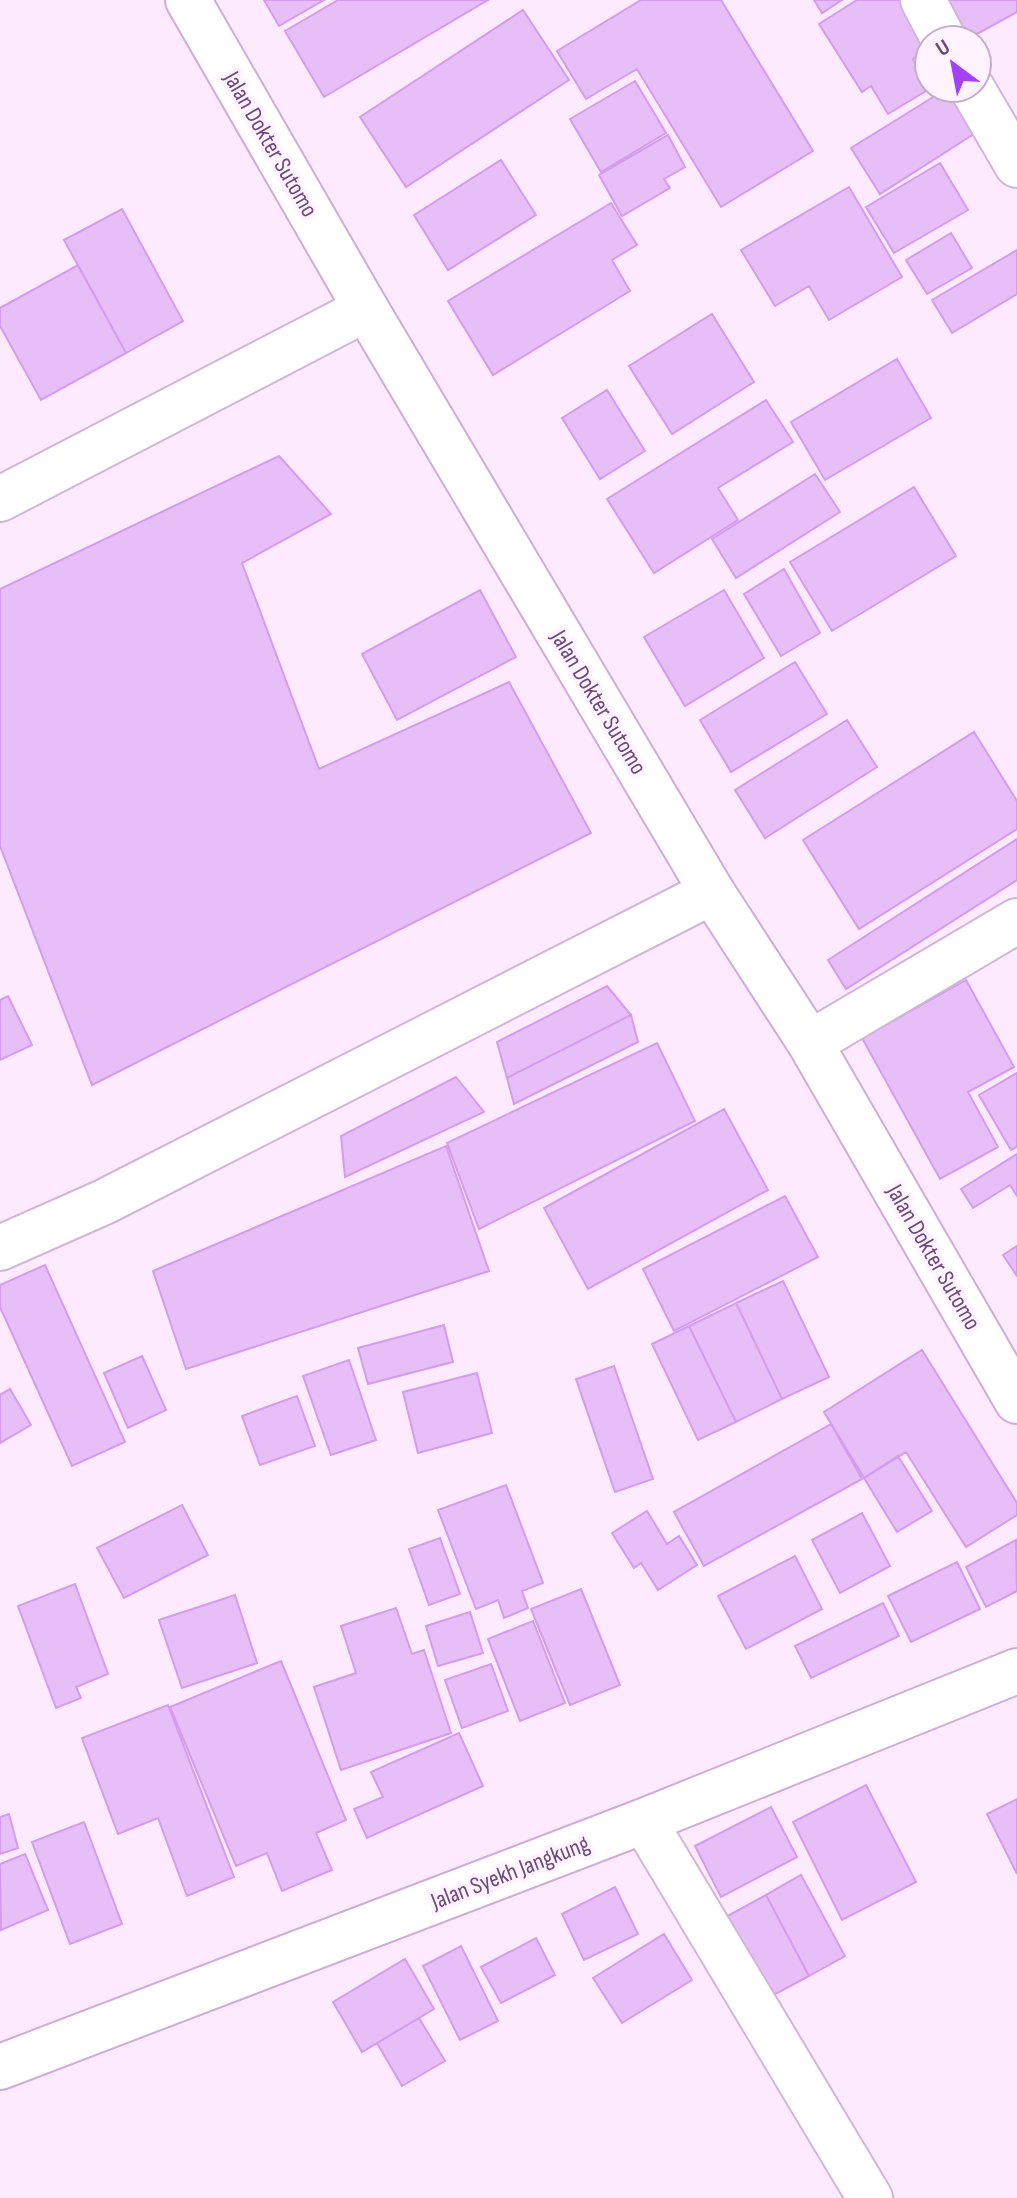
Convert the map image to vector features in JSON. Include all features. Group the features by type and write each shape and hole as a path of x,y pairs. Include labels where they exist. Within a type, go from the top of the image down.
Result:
{"main road":[{"name":"Jalan Dokter Sutomo","path":"188,0 366,309 712,892 810,1043 1017,1401"},
{"path":"923,0 936,24"},
{"path":"981,104 1017,165"},
{"path":"0,499 366,309"},
{"path":"0,1248 104,1202 712,892"},
{"path":"810,1043 1017,921"},
{"name":"Jalan Syekh Jangkung","path":"0,2067 644,1821 1017,1671"},
{"path":"644,1821 870,2198"}],"building":[{"path":"264,0 324,0 279,26"},
{"path":"338,0 488,0 324,97 285,31"},
{"path":"641,0 721,0 813,151 721,207 637,69 586,99 557,51"},
{"path":"814,0 842,0 822,13"},
{"path":"857,0 910,0 919,24 913,24 913,99 888,114 871,86 862,92 819,24"},
{"path":"929,0 1017,0 1017,12 993,25 943,24"},
{"path":"523,10 569,80 406,187 360,117"},
{"path":"635,81 666,133 601,172 570,119"},
{"path":"923,104 959,104 977,132 880,194 851,148"},
{"path":"668,135 685,167 664,179 670,188 622,216 599,175"},
{"path":"501,160 536,215 448,270 414,215"},
{"path":"940,163 968,210 894,253 866,207"},
{"path":"849,187 902,277 829,320 809,286 775,306 741,250"},
{"path":"611,203 637,245 612,260 630,291 493,375 448,301"},
{"path":"122,209 183,321 126,353 64,240"},
{"path":"951,233 972,268 927,294 906,260"},
{"path":"1017,250 1017,294 952,333 932,300"},
{"path":"78,265 126,353 41,400 0,326 0,308"},
{"path":"712,314 754,382 672,434 629,366"},
{"path":"897,359 931,418 825,480 791,422"},
{"path":"607,390 645,451 600,479 562,418"},
{"path":"766,400 793,442 718,488 738,520 654,573 607,499"},
{"path":"279,456 331,514 242,563 319,769 509,682 591,833 92,1085 0,846 0,589"},
{"path":"815,474 840,512 736,578 712,539"},
{"path":"914,487 956,556 832,631 790,562"},
{"path":"784,569 820,633 781,656 744,594"},
{"path":"480,590 516,657 397,720 362,654"},
{"path":"724,590 764,658 685,706 644,637"},
{"path":"795,662 827,714 731,772 700,720"},
{"path":"847,720 877,767 765,838 735,790"},
{"path":"974,732 1017,801 1017,829 859,929 803,840"},
{"path":"1017,839 1017,880 846,989 828,960"},
{"path":"966,980 1014,1067 968,1092 998,1147 940,1179 862,1038"},
{"path":"607,986 631,1015 507,1078 497,1042"},
{"path":"8,996 32,1045 0,1060 0,1000"},
{"path":"631,1015 638,1042 514,1104 507,1078"},
{"path":"657,1043 695,1121 479,1229 447,1143"},
{"path":"1017,1073 1017,1147 1011,1150 979,1095"},
{"path":"456,1077 484,1112 345,1177 341,1136"},
{"path":"724,1109 768,1190 588,1289 544,1208"},
{"path":"446,1146 489,1271 186,1369 153,1271"},
{"path":"1017,1154 1017,1196 1010,1185 973,1208 961,1189"},
{"path":"785,1196 818,1257 674,1331 643,1269"},
{"path":"1017,1246 1017,1276 1003,1255"},
{"path":"45,1265 125,1442 72,1466 0,1307 0,1285"},
{"path":"783,1281 829,1377 782,1399 736,1303"},
{"path":"736,1303 782,1399 736,1422 689,1326"},
{"path":"444,1325 453,1362 368,1384 358,1348"},
{"path":"689,1326 736,1422 698,1440 652,1344"},
{"path":"922,1350 1017,1503 1017,1515 966,1547 906,1452 864,1478 824,1412"},
{"path":"142,1356 166,1410 128,1428 104,1373"},
{"path":"349,1360 376,1440 331,1455 303,1376"},
{"path":"614,1366 653,1479 615,1492 576,1379"},
{"path":"477,1373 492,1433 418,1453 403,1392"},
{"path":"10,1389 31,1425 0,1443 0,1395"},
{"path":"297,1396 315,1446 260,1465 242,1416"},
{"path":"831,1424 862,1479 704,1566 674,1512"},
{"path":"898,1456 932,1511 897,1532 864,1478"},
{"path":"506,1485 543,1583 522,1591 528,1608 504,1618 498,1600 476,1609 438,1510"},
{"path":"182,1505 208,1555 124,1598 97,1548"},
{"path":"647,1511 667,1544 679,1536 697,1565 658,1590 641,1563 634,1568 612,1533"},
{"path":"862,1513 890,1566 840,1593 812,1540"},
{"path":"440,1538 460,1594 429,1605 409,1549"},
{"path":"1016,1540 1017,1591 986,1607 966,1567"},
{"path":"795,1556 822,1609 746,1649 718,1596"},
{"path":"957,1562 980,1609 911,1642 888,1596"},
{"path":"75,1584 108,1674 76,1687 81,1698 56,1708 18,1606"},
{"path":"581,1589 620,1685 570,1705 531,1609"},
{"path":"235,1595 257,1663 182,1688 159,1620"},
{"path":"883,1603 899,1636 811,1678 795,1646"},
{"path":"396,1608 412,1654 424,1650 451,1733 341,1770 314,1687 356,1673 341,1626"},
{"path":"470,1612 483,1653 438,1666 426,1626"},
{"path":"533,1621 565,1703 520,1721 488,1639"},
{"path":"281,1661 346,1820 316,1833 332,1870 282,1891 267,1853 236,1866 170,1707"},
{"path":"491,1664 508,1711 462,1728 445,1680"},
{"path":"168,1705 234,1877 187,1896 158,1818 118,1834 82,1738"},
{"path":"459,1733 483,1786 367,1838 354,1809 383,1797 371,1772"},
{"path":"866,1785 916,1882 842,1920 793,1822"},
{"path":"1017,1799 1017,1874 987,1814"},
{"path":"771,1807 797,1857 721,1897 695,1846"},
{"path":"9,1814 18,1848 0,1854 0,1817"},
{"path":"84,1822 122,1924 70,1944 32,1842"},
{"path":"25,1854 48,1910 1,1930 0,1864"},
{"path":"801,1875 845,1956 809,1976 766,1895"},
{"path":"615,1887 638,1934 584,1960 562,1914"},
{"path":"766,1895 809,1976 768,1998 724,1918"},
{"path":"664,1934 692,1980 622,2023 593,1978"},
{"path":"536,1938 555,1975 501,2003 481,1967"},
{"path":"461,1946 498,2021 460,2040 423,1966"},
{"path":"405,1959 434,2009 362,2052 333,2002"},
{"path":"419,2018 445,2061 402,2086 377,2043"}]}
